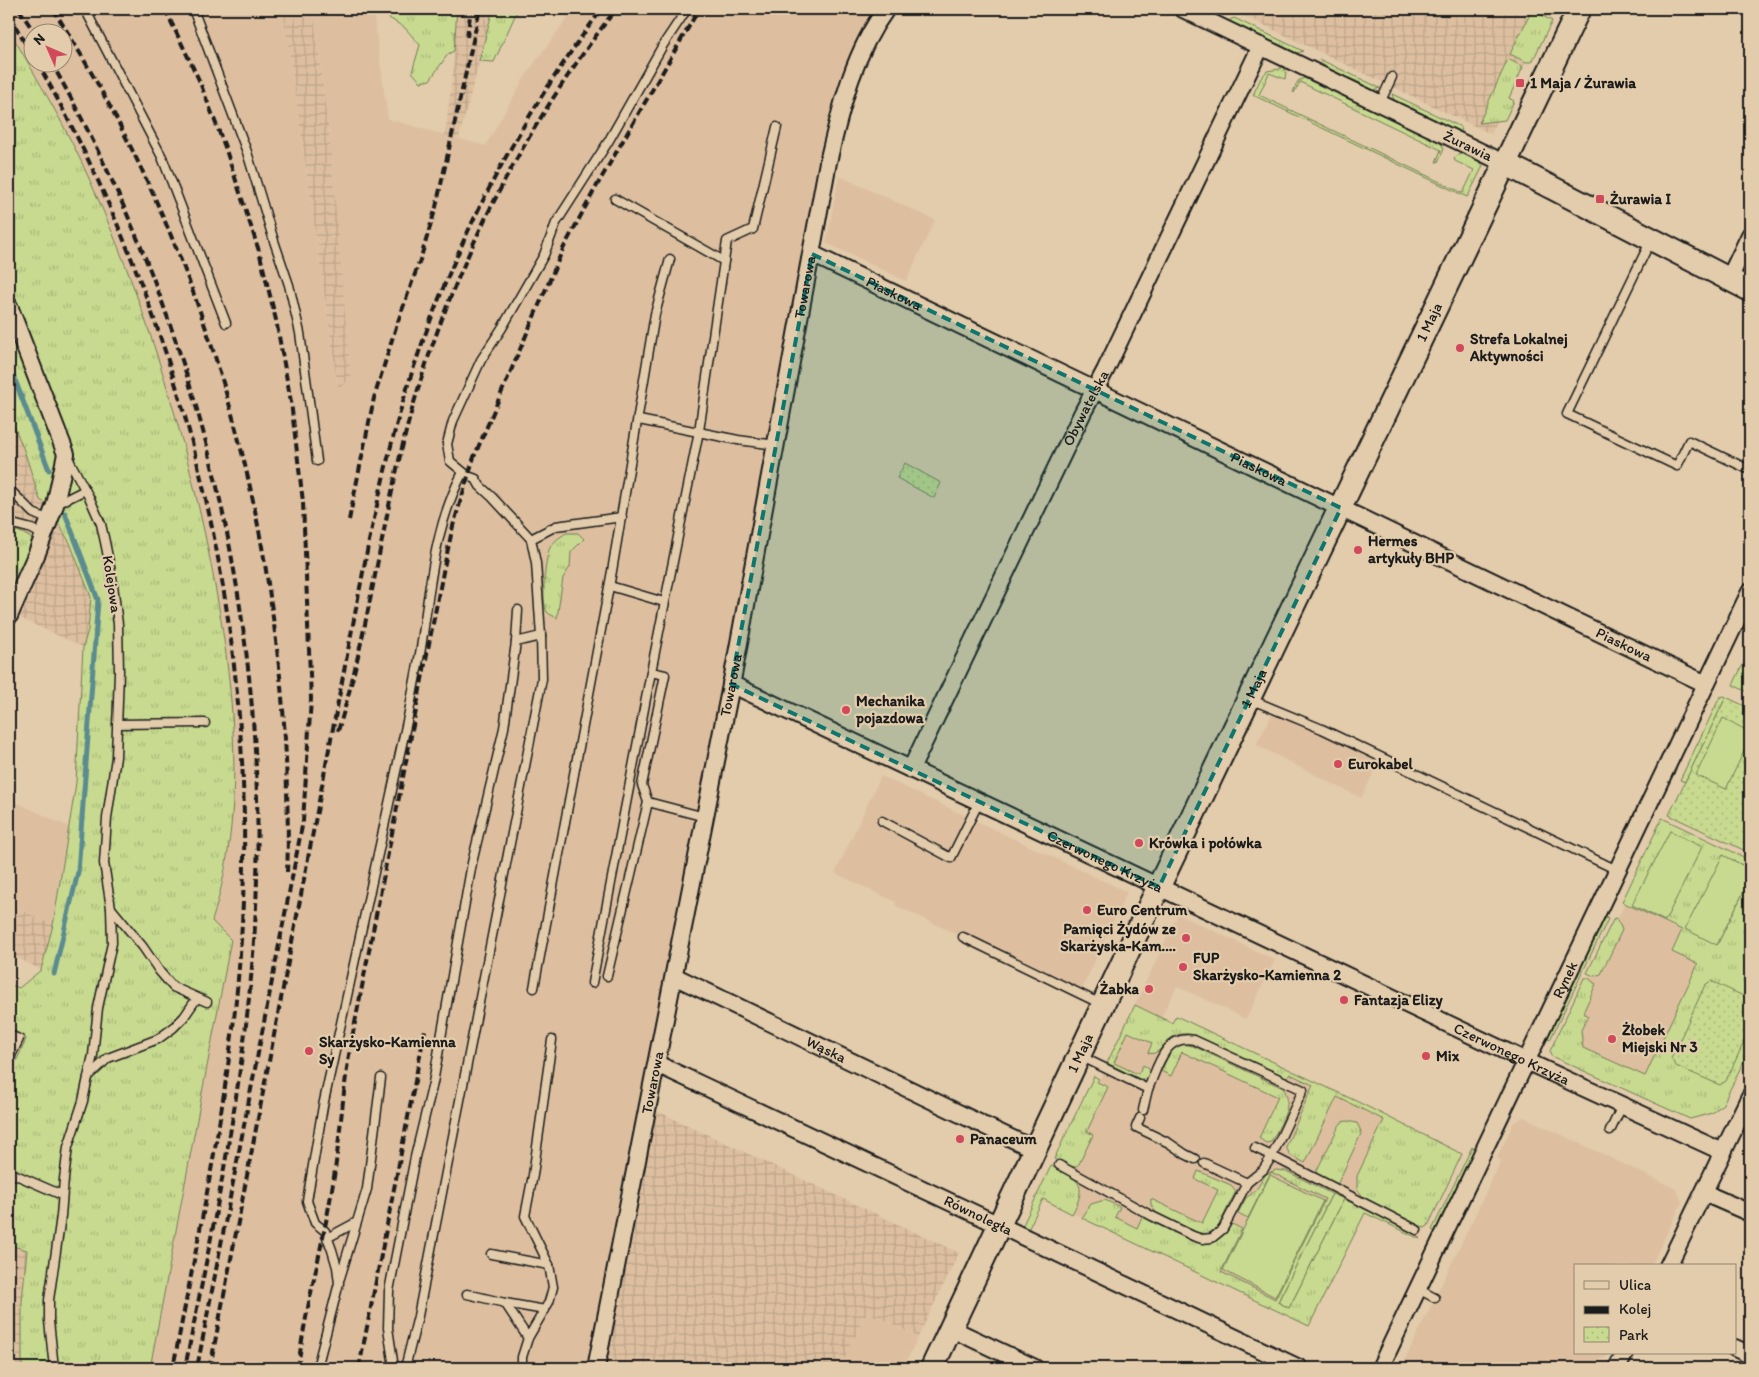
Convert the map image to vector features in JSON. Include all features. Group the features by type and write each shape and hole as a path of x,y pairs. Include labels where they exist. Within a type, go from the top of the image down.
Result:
{"street":[{"name":"Towarowa","path":"596,1368 731,684 828,162 845,92 862,50 886,9"},
{"name":"Żurawia","path":"1183,9 1506,164 1750,290"},
{"name":"1 Maja","path":"932,1368 1159,886 1579,9"},
{"name":"Obywatelska","path":"910,769 1261,46"},
{"path":"1729,279 1750,234"},
{"name":"Piaskowa","path":"812,254 1706,684"},
{"name":"Kolejowa","path":"9,306 66,454"},
{"path":"9,616 50,520 66,454"},
{"name":"Rynek","path":"1380,1368 1750,592"},
{"name":"Czerwonego Krzyża","path":"731,684 1526,1061 1723,1152"},
{"name":"Wąska","path":"674,976 1036,1150"},
{"name":"Równoległa","path":"656,1064 1299,1368"},
{"path":"1669,1264 1750,1096"},
{"path":"1704,1193 1750,1213"},
{"path":"950,1328 1035,1368"},
{"path":"1736,1348 1750,1355"},
{"path":"1617,1368 1624,1354"}],"lane":[{"path":"84,9 162,158 226,322"},
{"path":"193,9 247,152 289,285 300,333 317,462"},
{"path":"405,1368 418,1316 542,679 536,563 531,539 480,486 476,479 468,476 450,461 446,444 453,421 481,360 502,328 544,255 556,222 608,142 662,45 686,9"},
{"path":"1380,103 1392,77"},
{"path":"592,983 664,602 699,431 727,241 753,229 777,127"},
{"path":"616,199 724,261"},
{"path":"1651,238 1567,414 1677,466 1689,441 1750,470"},
{"path":"534,988 610,586 639,420 655,314 670,259"},
{"path":"639,420 738,440 776,444"},
{"name":"Kolejowa","path":"54,1368 49,1321 49,1300 58,1243 68,1147 83,1101 93,1055 97,1014 112,943 104,863 106,818 116,757 119,672 118,624 112,577 101,524 66,454"},
{"path":"339,1283 337,1267 327,1238 316,1222 307,1201 323,1106 421,648 430,579 443,520 453,491 463,472"},
{"path":"9,489 33,513 50,520"},
{"path":"9,523 32,530 50,520 85,490"},
{"path":"531,539 556,526 622,516"},
{"path":"610,586 664,602"},
{"path":"392,1368 393,1361 388,1328 389,1291 415,1157 433,1083 472,863 504,728 516,642 518,610"},
{"path":"516,642 541,636"},
{"path":"607,976 648,802 642,785 665,674 651,672"},
{"path":"1250,699 1322,729 1617,870"},
{"path":"117,724 205,723"},
{"path":"648,802 705,818"},
{"path":"882,821 951,858 979,802"},
{"path":"110,908 173,987 207,1002"},
{"path":"963,937 1104,1006"},
{"path":"88,1077 108,1058 158,1039 184,1018 197,998"},
{"path":"9,1035 18,1039 11,1048 9,1059"},
{"path":"522,1368 522,1357 528,1338 550,1302 553,1287 549,1264 525,1216 533,1175 552,1040"},
{"path":"1059,1165 1192,1236 1202,1239 1212,1238 1223,1229 1247,1183 1263,1170 1272,1156 1302,1090 1194,1040 1176,1040 1168,1047 1148,1089 1143,1110"},
{"path":"1080,1056 1148,1089"},
{"path":"316,1368 355,1223 367,1189 381,1078"},
{"path":"1610,1131 1622,1106"},
{"path":"1140,1118 1136,1127 1169,1143 1195,1159"},
{"path":"1255,1148 1417,1230"},
{"path":"1204,1163 1247,1183"},
{"path":"9,1172 62,1195"},
{"path":"327,1238 355,1223"},
{"path":"491,1254 549,1264"},
{"path":"1418,1289 1435,1298"},
{"path":"467,1294 545,1310"},
{"path":"505,1303 528,1338"}],"highlighted area":[{"path":"812,254 1341,508 1159,887 731,684"}],"shaded area":[{"path":"9,9 283,9 338,388 329,135 313,9 373,9 388,119 485,146 528,72 574,9 884,9 851,70 595,1368 150,1368 231,940 212,921 226,867 233,755 229,686 222,627 201,519 174,411 44,90 34,72 72,72 72,22 22,22 22,52 9,30"},
{"path":"283,9 313,9 329,135 351,380 338,388"},
{"path":"457,9 493,9 459,138 445,135 453,72"},
{"path":"1230,9 1551,9 1491,134"},
{"path":"839,176 935,220 906,281 826,243"},
{"path":"9,413 47,504 9,591"},
{"path":"58,523 70,543 91,597 88,630 83,647 20,618 50,548"},
{"path":"1277,705 1381,758 1361,798 1256,745"},
{"path":"881,776 1127,892 1080,993 895,905 896,902 835,873"},
{"path":"9,799 69,827 53,925 9,904"},
{"path":"1625,903 1750,963 1750,1048 1723,1104 1712,1113 1702,1117 1690,1119 1553,1055"},
{"path":"9,904 53,925 42,970 9,954"},
{"path":"1178,914 1275,960 1246,1019 1177,986 1161,1017 1172,1023 1176,1016 1461,1153 1420,1239 1365,1213 1309,1326 1043,1199"},
{"path":"655,1110 959,1253 918,1337 867,1312 840,1368 604,1368"},
{"path":"1524,1117 1676,1189 1682,1202 1652,1264 1574,1264 1574,1354 1608,1354 1591,1368 1401,1368 1501,1161 1497,1157 1514,1122"},
{"path":"9,1245 27,1250 22,1301 22,1368 9,1368"},
{"path":"867,1312 918,1337 903,1368 840,1368"}],"green space":[{"path":"387,9 457,9 454,51 448,54 430,80 421,82 412,72 420,45 405,28 389,18"},
{"path":"493,9 518,9 494,62 479,61"},
{"path":"1532,10 1552,21 1532,62 1526,62 1510,54"},
{"path":"1234,18 1303,51 1298,53 1292,51 1228,21"},
{"path":"9,30 22,53 22,72 33,72 73,144 127,269 143,312 171,401 195,490 223,630 229,679 233,728 234,778 231,826 224,874 212,921 231,940 150,1368 22,1368 22,1301 27,1250 9,1245 9,1078 26,1039 9,1028 9,984 19,988 41,970 53,925 76,783 83,647 88,630 91,597 70,543 57,521 74,461 9,288"},
{"path":"1319,59 1380,88 1374,90 1324,66"},
{"path":"1508,59 1523,67 1509,98 1514,101 1505,120 1479,123"},
{"path":"1282,66 1286,72 1285,79 1269,73 1259,95 1463,193 1474,170 1455,161 1454,158 1461,154 1470,155 1483,166 1468,196 1253,95 1261,78 1267,71 1280,69"},
{"path":"1304,78 1440,141 1444,149 1438,162 1436,162 1441,150 1300,82 1294,93 1298,81"},
{"path":"1392,94 1461,127 1462,133 1394,100"},
{"path":"9,324 55,443 58,462 47,504 40,500 25,453 9,413"},
{"path":"905,463 941,483 934,498 897,478"},
{"path":"9,530 19,532 34,540 9,604"},
{"path":"566,533 578,533 584,539 571,552 570,567 563,578 557,618 549,614 545,607 545,572 550,547"},
{"path":"1750,650 1750,693 1733,685"},
{"path":"1720,697 1726,697 1685,782 1680,780"},
{"path":"1726,697 1747,707 1746,709 1750,711 1750,853 1669,815"},
{"path":"1723,718 1750,732 1750,739 1726,789 1696,775"},
{"path":"1662,818 1750,860 1750,869 1722,855 1717,945 1750,879 1750,952 1748,957 1750,958 1750,1048 1723,1104 1712,1113 1690,1119 1551,1056 1550,1051 1584,978 1588,978 1596,984 1583,1013 1588,1016 1581,1030 1583,1048 1645,1076 1698,964 1672,952 1682,930 1622,902"},
{"path":"1670,831 1702,847 1665,921 1632,905"},
{"path":"1723,855 1750,869 1750,879 1717,945 1685,929"},
{"path":"1603,917 1608,919 1550,1040 1545,1038"},
{"path":"1614,918 1618,919 1617,922 1622,930 1601,974 1594,976 1587,973"},
{"path":"1711,981 1750,999 1750,1029 1726,1081 1720,1085 1676,1066 1671,1059 1705,985"},
{"path":"1135,1005 1172,1023 1176,1016 1358,1102 1462,1154 1428,1226 1425,1228 1365,1199 1357,1189 1357,1176 1384,1120 1337,1097 1305,1163 1290,1155 1286,1147 1313,1085 1290,1074 1285,1077 1197,1036 1186,1034 1171,1038 1158,1051 1148,1053 1152,1043 1128,1032 1114,1063 1138,1074 1143,1065 1148,1068 1149,1072 1148,1077 1144,1079 1140,1079 1107,1063"},
{"path":"1182,1044 1193,1046 1283,1088 1286,1094 1287,1108 1271,1142 1266,1143 1259,1138 1278,1097 1182,1052 1171,1076 1161,1071 1174,1048"},
{"path":"1094,1076 1099,1079 1097,1082 1108,1087 1087,1131 1093,1135 1079,1164 1070,1167 1054,1159"},
{"path":"1342,1122 1357,1123 1361,1134 1337,1185 1319,1176 1316,1172 1339,1126"},
{"path":"1472,1147 1476,1149 1436,1232 1432,1230"},
{"path":"1051,1166 1068,1174 1078,1183 1080,1195 1077,1204 1072,1214 1043,1199 1027,1232 1021,1229"},
{"path":"1276,1170 1286,1171 1332,1194 1278,1302 1289,1308 1344,1199 1414,1233 1420,1239 1365,1213 1309,1326 1082,1218 1091,1204 1105,1200 1120,1207 1115,1217 1137,1228 1142,1217 1194,1242 1200,1243 1216,1240 1225,1234 1232,1224 1242,1229 1221,1272 1275,1299 1325,1199 1271,1172"},
{"path":"1198,1171 1231,1185 1236,1191 1218,1227 1208,1234 1199,1233 1157,1214 1151,1205 1151,1199 1202,1223 1218,1190 1195,1179"},
{"path":"1271,1172 1248,1218 1238,1213 1246,1198 1256,1190 1266,1174"},
{"path":"1270,1175 1323,1201 1275,1297 1223,1270"},
{"path":"1332,1194 1344,1199 1289,1308 1278,1302"}],"waterway":[{"path":"9,364 49,470"},
{"path":"54,974 78,872 98,600 65,513"}],"railway":[{"path":"19,9 27,22"},
{"path":"53,9 91,73 126,138 158,205 186,273 211,342 232,413 250,485 264,558 278,658 286,758 287,872"},
{"path":"165,9 199,80 225,147 259,251 276,320 291,402 303,502 311,699 303,821 197,1368"},
{"path":"467,37 471,9"},
{"path":"349,520 374,398 436,207 480,9"},
{"path":"210,1368 369,541 390,448 417,358 434,311 473,220 545,91 602,9"},
{"path":"338,731 367,616 390,501 408,424 444,313 491,206 519,155 581,56 616,9"},
{"path":"298,1368 334,1176 351,1043 453,526 474,457 563,249 595,189 699,9"},
{"path":"9,15 22,38"},
{"path":"42,72 91,165 136,271 175,381 205,493 226,607 240,722 244,838 240,954 235,1006 221,1110 173,1368"},
{"path":"56,72 104,163 149,268 187,376 217,487 239,599 252,713 258,827 254,941 249,995 243,1049 226,1156 185,1368"},
{"path":"359,1368 425,1030"}],"place":[{"name":"1 Maja / Żurawia","path":"1520,83"},
{"name":"Żurawia I","path":"1600,199"},
{"name":"Strefa Lokalnej Aktywności","path":"1460,348"},
{"name":"Hermes artykuły BHP","path":"1358,550"},
{"name":"Mechanika pojazdowa","path":"846,710"},
{"name":"Eurokabel","path":"1338,764"},
{"name":"Krówka i połówka","path":"1139,843"},
{"name":"Euro Centrum","path":"1087,910"},
{"name":"Pamięci Żydów ze Skarżyska-Kam.…","path":"1186,938"},
{"name":"FUP Skarżysko-Kamienna 2","path":"1183,967"},
{"name":"Żabka","path":"1149,989"},
{"name":"Fantazja Elizy","path":"1344,1000"},
{"name":"Żłobek Miejski Nr 3","path":"1612,1039"},
{"name":"Skarżysko-Kamienna Sy","path":"309,1051"},
{"name":"Mix","path":"1426,1056"},
{"name":"Panaceum","path":"960,1139"}]}
